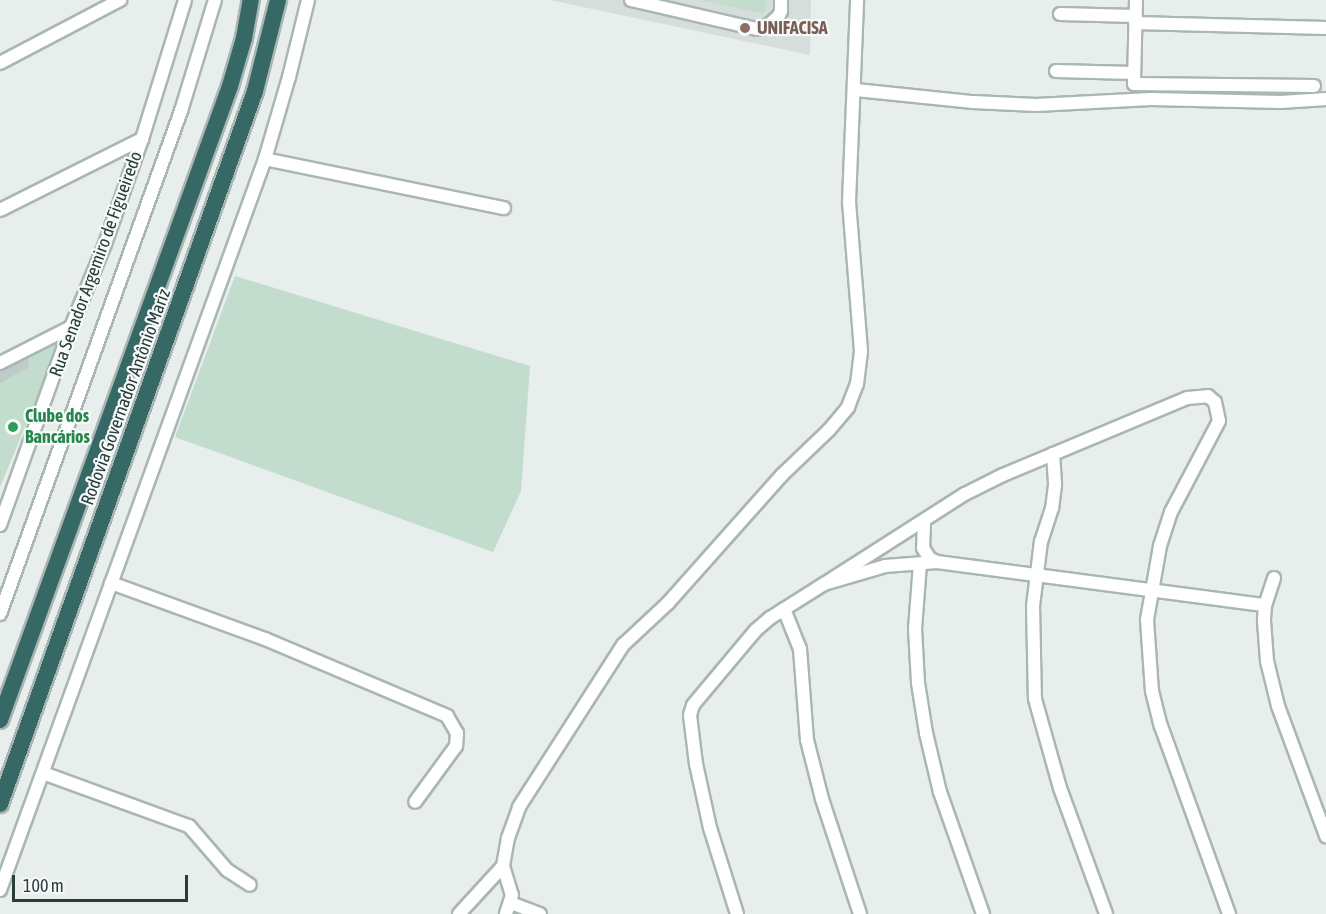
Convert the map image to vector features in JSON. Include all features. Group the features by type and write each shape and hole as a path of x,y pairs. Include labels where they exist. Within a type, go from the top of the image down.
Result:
{"highway":[{"name":"Rodovia Governador Antônio Mariz","path":"0,720 230,86 244,38 251,0"},
{"name":"Rodovia Governador Antônio Mariz","path":"0,804 255,91 278,0"}],"street":[{"path":"0,63 120,0"},
{"name":"Rua Senador Argemiro de Figueiredo","path":"0,525 142,139 185,0"},
{"path":"0,614 181,111 215,0"},
{"path":"0,890 265,159 308,0"},
{"path":"631,0 757,29 766,27 777,17 781,11 781,0"},
{"path":"540,914 508,908 511,889 503,866 508,838 519,807 623,645 668,603 782,475 848,407 857,384 861,351 849,202 856,90 857,0"},
{"path":"1136,0 1134,84 1314,86"},
{"path":"1060,14 1136,20 1326,28"},
{"path":"1056,71 1134,73"},
{"path":"856,90 973,102 1036,105 1151,99 1281,102 1326,99"},
{"path":"0,210 142,139"},
{"path":"265,159 504,208"},
{"path":"0,363 71,327"},
{"path":"737,914 710,828 696,764 690,715 693,705 756,630 784,609 965,494 1187,398 1208,396 1215,402 1219,421 1172,512 1160,546 1151,589 1148,620 1152,691 1189,806 1229,914"},
{"path":"1053,454 1055,485 1052,508 1041,541 1035,573 1032,659 1035,699 1060,788 1105,912"},
{"path":"924,522 923,548 930,559 937,562"},
{"path":"824,584 864,570 937,562 1035,573 1265,605"},
{"path":"920,564 915,629 918,682 926,733 940,792 983,914"},
{"path":"1274,578 1265,605 1264,643 1278,706 1326,836"},
{"path":"111,583 265,639 447,716 457,733 456,746 415,802"},
{"path":"784,609 800,649 807,740 845,874 860,914"},
{"path":"43,773 189,826 214,858 227,870 250,885"},
{"path":"459,914 503,866"}],"shaded area":[{"name":"UNIFACISA","path":"550,0 811,0 810,55"}],"green space":[{"path":"701,0 767,0 764,14"},
{"path":"235,276 530,366 521,491 493,552 175,437"},
{"name":"Clube dos Bancários","path":"64,334 0,487 0,367"}],"building":[{"path":"27,352 29,367 0,383 0,366"}],"place":[{"name":"UNIFACISA","path":"745,28"},
{"name":"Clube dos Bancários","path":"13,427"}]}
